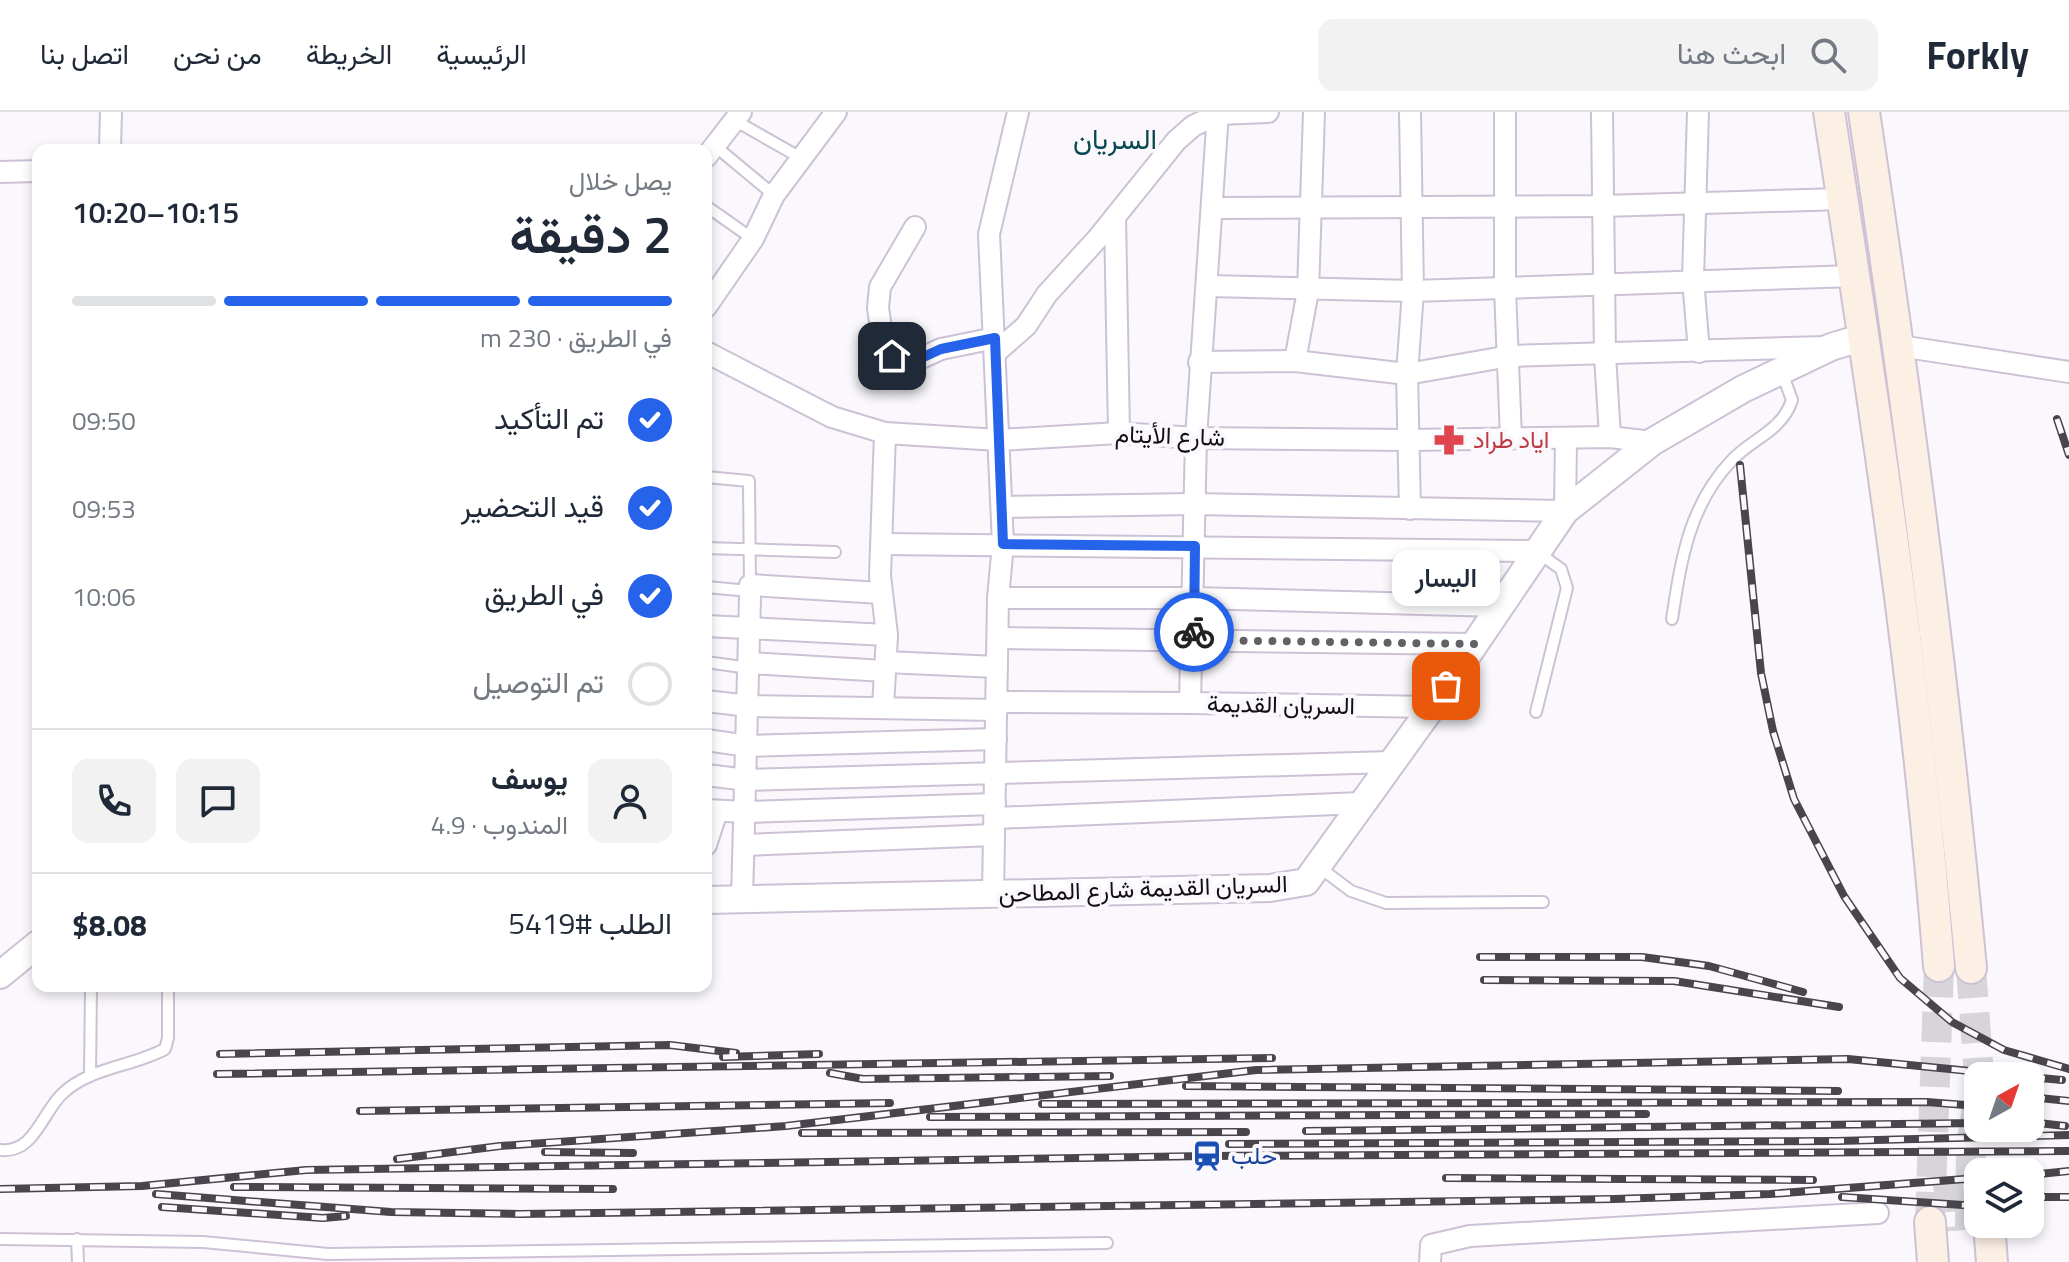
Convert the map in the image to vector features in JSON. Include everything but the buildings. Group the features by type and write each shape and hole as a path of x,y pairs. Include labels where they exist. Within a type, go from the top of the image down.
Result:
{"main road":[{"path":"1829,112 1864,337 1927,815 1939,966"},
{"path":"1864,112 1900,346 1955,801 1971,968"},
{"path":"1933,1262 1960,1226"},
{"path":"1953,1262 1960,1226"},
{"path":"1960,1226 1971,1262"},
{"path":"1960,1226 1992,1262"}],"street":[{"path":"110,144 111,112"},
{"path":"712,298 753,239 774,195 836,112"},
{"path":"993,894 998,598 1003,507 989,234 1018,112"},
{"path":"915,227 880,287 878,308 884,348 892,356 919,359 941,349 995,346 1026,326 1047,294 1176,141 1193,126 1218,113 1268,112"},
{"path":"1295,361 1308,291 1314,112"},
{"path":"1410,112 1413,291 1407,374 1410,509"},
{"path":"1505,112 1505,289 1511,438"},
{"path":"1602,112 1605,355 1610,437"},
{"path":"1698,112 1693,279 1699,352"},
{"name":"السريان القديمة","path":"1218,113 1208,286 1199,362 1190,703 1432,707"},
{"path":"712,148 738,116"},
{"path":"0,172 32,171"},
{"path":"1212,208 1412,209 1842,199"},
{"path":"1115,217 1119,433"},
{"path":"1208,286 1308,291 1413,291 1693,279 1854,276"},
{"name":"السريان القديمة شارع المطاحن","path":"712,900 1270,888 1306,882 1432,707 1565,511 1652,442 1782,371 1831,347 1864,337"},
{"path":"1900,346 2069,372"},
{"path":"1199,362 1295,361 1407,374 1510,356 1831,347"},
{"name":"شارع الأيتام","path":"712,355 832,417 885,433 999,440 1119,433 1196,438 1410,440 1610,437 1652,442"},
{"path":"883,708 887,635 881,593 885,433"},
{"path":"1003,507 1194,504 1565,511 1566,439"},
{"path":"882,544 1537,551"},
{"path":"742,899 747,812 750,591 881,593"},
{"path":"998,598 1195,598 1499,606"},
{"path":"712,627 887,635"},
{"path":"998,638 1474,644"},
{"path":"749,665 997,667"},
{"path":"712,702 749,706 883,708 1190,703"},
{"path":"712,741 748,746 996,739"},
{"path":"712,776 747,780 1391,762"},
{"path":"745,845 995,819 1361,803"},
{"path":"712,810 995,819"},
{"path":"0,975 32,949"},
{"path":"1430,1262 1431,1245 1470,1236 1878,1213"}],"lane":[{"path":"738,116 801,158"},
{"path":"712,152 774,195"},
{"path":"712,210 753,239"},
{"path":"1672,619 1683,548 1697,510 1734,457 1783,421 1789,411 1791,391 1782,371"},
{"path":"712,478 749,481 750,591 712,588"},
{"path":"712,548 835,552"},
{"path":"1536,712 1567,588 1561,569 1537,551"},
{"path":"712,662 749,665"},
{"path":"1317,866 1351,891 1386,903 1543,902"},
{"path":"90,1076 91,992"},
{"path":"0,1150 21,1146 39,1128 60,1095 90,1076 114,1066 146,1059 165,1049 168,1038 168,992"},
{"path":"0,1239 203,1242 307,1257 1107,1243"},
{"path":"77,1239 78,1262"}],"tunnel":[{"path":"1930,1222 1939,966"},
{"path":"1971,968 1978,1062"},
{"path":"1971,1158 1972,1142"},
{"path":"1948,1182 1952,1231"}],"railway":[{"path":"2057,419 2069,455"},
{"path":"1740,465 1761,673 1773,731 1794,799 1844,896 1900,978 1952,1022 2004,1050 2069,1069"},
{"path":"1480,957 1642,957 1709,966 1803,992"},
{"path":"1484,980 1674,981 1839,1007"},
{"path":"220,1054 670,1045 736,1053"},
{"path":"723,1057 819,1054"},
{"path":"217,1074 1272,1058"},
{"path":"397,1159 500,1146 786,1126 1256,1070 1848,1059 1964,1070"},
{"path":"830,1073 863,1079 1110,1076"},
{"path":"2044,1078 2062,1080"},
{"path":"1186,1086 1838,1091"},
{"path":"2044,1098 2069,1101"},
{"path":"1042,1104 1927,1102 1964,1105"},
{"path":"360,1111 890,1103"},
{"path":"930,1117 1646,1114"},
{"path":"1306,1131 1964,1123"},
{"path":"2044,1124 2065,1126"},
{"path":"802,1133 1246,1132"},
{"path":"1229,1144 1837,1141 2069,1135"},
{"path":"0,1189 142,1186 306,1170 1207,1156 2069,1151"},
{"path":"545,1152 633,1153"},
{"path":"2044,1174 2069,1171"},
{"path":"1446,1178 1813,1180"},
{"path":"156,1194 391,1212 520,1214 1614,1199 1770,1194 1964,1179"},
{"path":"234,1187 613,1189"},
{"path":"1842,1197 1964,1205"},
{"path":"2044,1197 2069,1197"},
{"path":"162,1207 323,1218 346,1216"}],"way so far":[{"path":"1194,632 1194,640 1474,644 1446,686"}],"place":[{"name":"اياد طراد","path":"1449,440"},
{"name":"اليسار","path":"1446,686"},
{"name":"حلب","path":"1207,1156"}],"district":[{"name":"السريان","path":"1115,139"}],"route":[{"path":"892,356 919,359 941,349 995,338 1003,544 1195,546 1194,632"}]}
